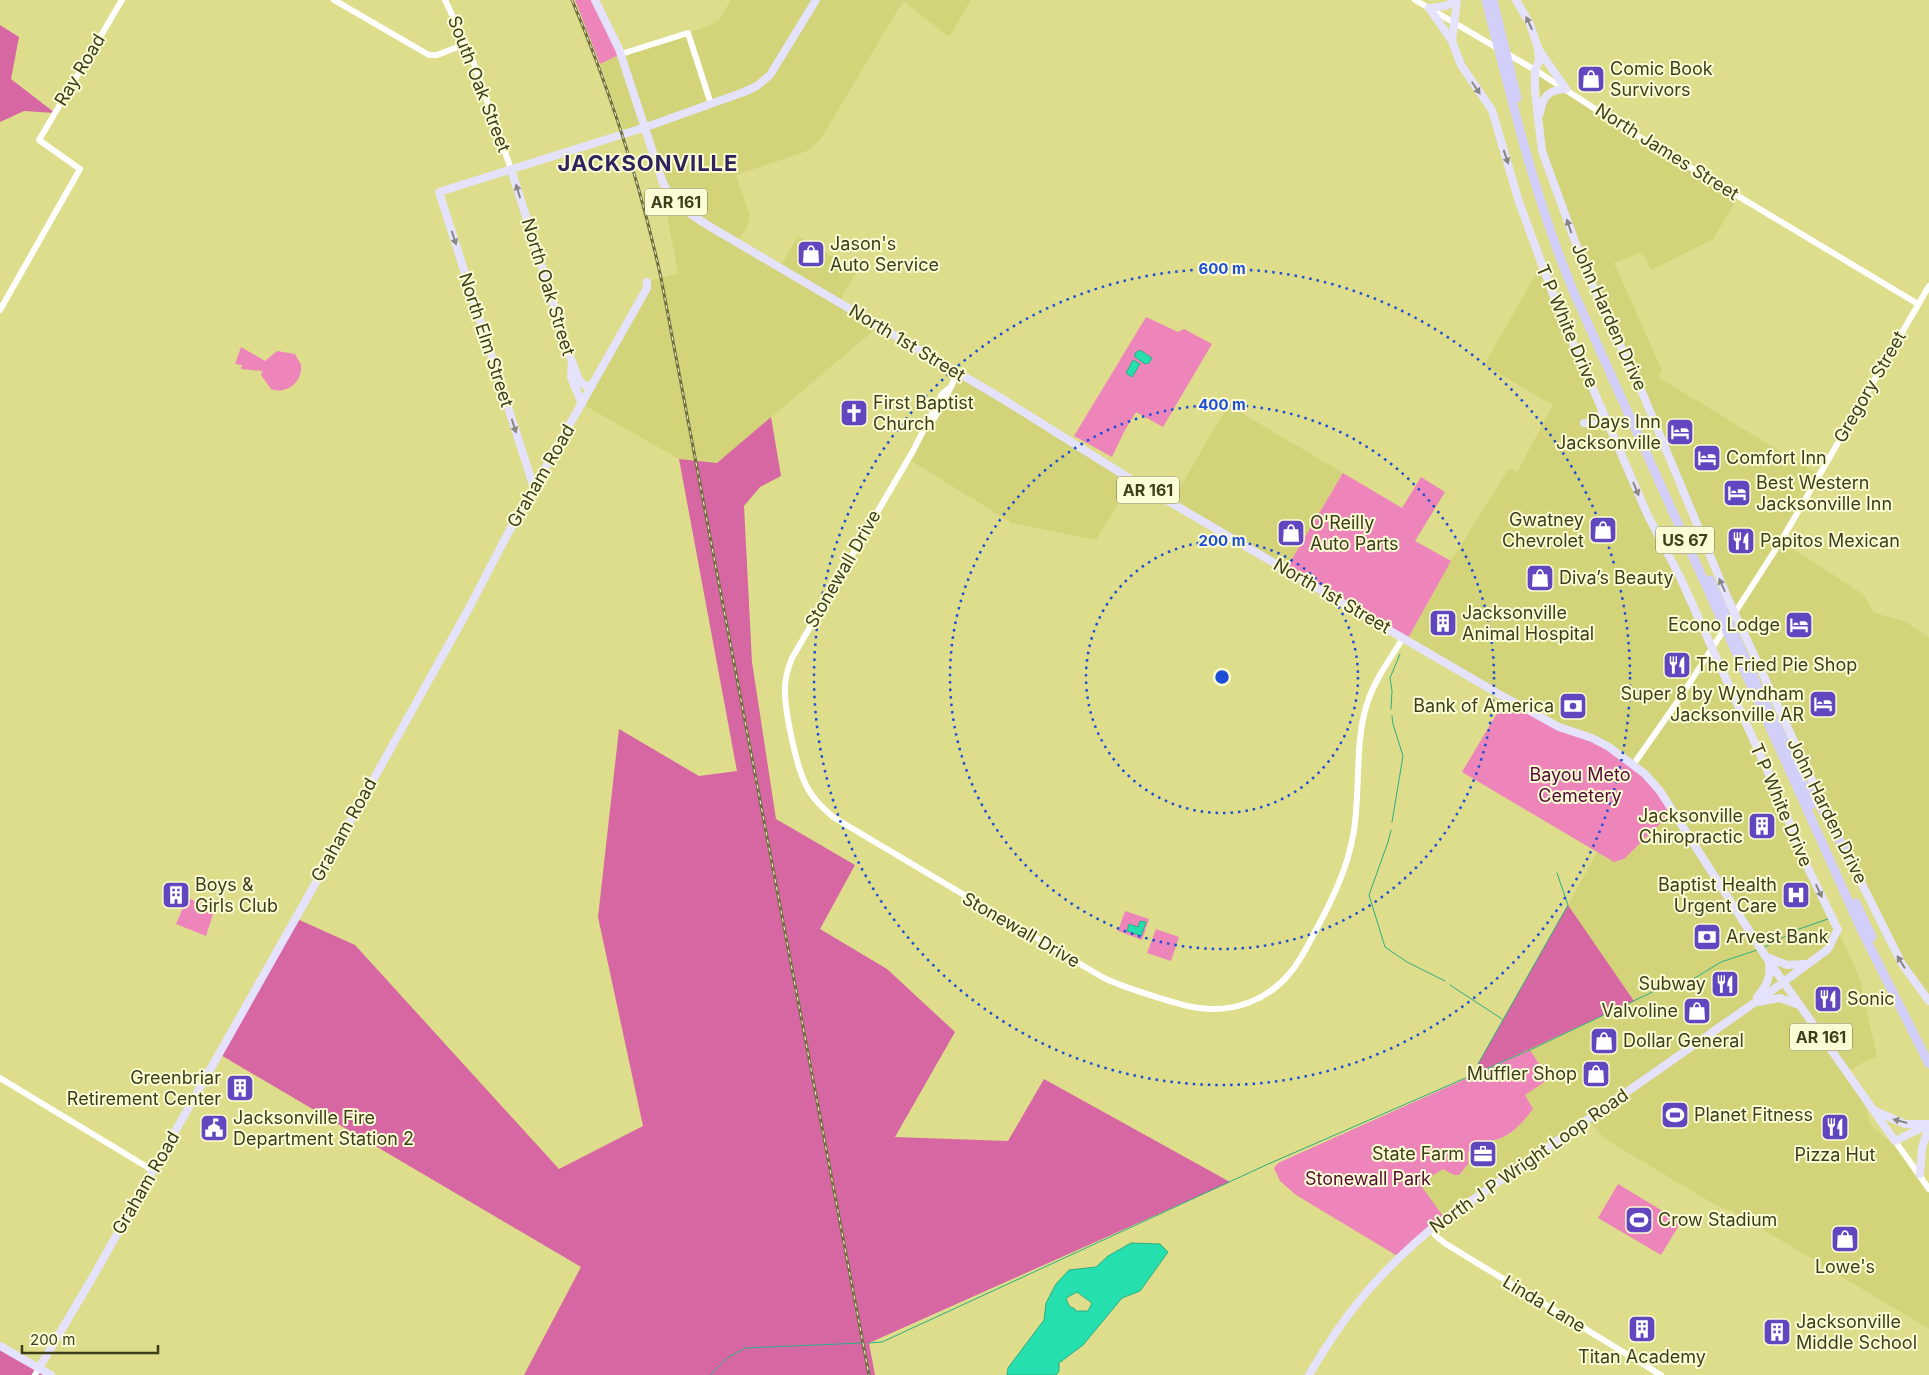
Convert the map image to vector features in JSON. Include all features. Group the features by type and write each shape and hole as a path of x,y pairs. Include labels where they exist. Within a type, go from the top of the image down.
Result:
{"highway":[{"name":"US 67","path":"1486,0 1535,186 1575,296 1861,929 1929,1064"},
{"name":"US 67","path":"1493,0 1534,166 1571,273 1672,500 1795,763 1809,801 1847,885 1929,1056"},
{"path":"1795,763 1846,852"}],"main road":[{"name":"AR 161","path":"595,0 621,54"},
{"path":"511,169 651,125 744,92 765,80 783,56 816,0"},
{"path":"1452,41 1429,8 1446,6 1456,0"},
{"name":"T P White Drive","path":"1456,0 1452,41 1461,65 1492,110 1519,202 1539,258 1648,516 1680,577 1777,792 1810,872 1838,930 1832,938 1831,945 1783,982"},
{"name":"John Harden Drive","path":"1516,0 1530,24 1538,48 1539,61 1535,70 1535,99 1542,150 1587,273 1642,392 1729,601 1846,852 1902,964 1929,1002"},
{"path":"1538,48 1566,89"},
{"name":"North 1st Street","path":"621,54 666,190 676,202 690,213 958,373 1132,480 1544,718 1563,728 1599,742 1645,774 1660,791 1783,982 1873,1110"},
{"path":"1539,121 1546,94 1556,89 1566,89"},
{"name":"North Elm Street","path":"511,169 439,192 534,488"},
{"name":"North Oak Street","path":"511,169 572,362 571,377 582,404"},
{"name":"Graham Road","path":"37,1372 94,1275 319,877 647,288 647,282"},
{"path":"572,362 579,380 584,385 592,386"},
{"path":"1584,423 1597,424 1601,419 1602,409"},
{"path":"1767,958 1787,965 1806,964"},
{"path":"1753,1003 1767,985 1770,970 1767,958"},
{"name":"North J P Wright Loop Road","path":"1309,1375 1334,1333 1362,1296 1399,1257 1431,1229 1783,982"},
{"path":"1753,1003 1780,998 1799,1005"},
{"name":"AR 161","path":"1873,1110 1895,1141"},
{"path":"1873,1110 1905,1124 1929,1125"},
{"path":"1895,1141 1929,1125"},
{"path":"1920,1174 1922,1148 1929,1125"},
{"path":"0,1346 37,1372 51,1375"}],"street":[{"name":"Ray Road","path":"0,310 80,168 39,140 122,0"},
{"path":"334,0 429,55 437,56 466,44"},
{"name":"South Oak Street","path":"445,0 480,79 511,169"},
{"name":"North James Street","path":"1415,0 1527,65 1635,134 1918,304"},
{"path":"621,54 688,33 711,104"},
{"name":"Gregory Street","path":"1633,765 1689,685 1763,570 1929,286"},
{"name":"Stonewall Drive","path":"958,373 948,389 942,394 926,428 792,658 785,680 784,690 799,767 805,784 814,799 832,817 1113,983 1191,1007 1218,1010 1234,1008 1257,1000 1274,989 1291,973 1332,902 1344,873 1356,822 1362,734 1367,705 1378,679 1403,638"},
{"path":"0,1078 152,1170"},
{"path":"1895,1141 1929,1189"},
{"name":"Linda Lane","path":"1431,1229 1446,1244 1661,1375"}],"shaded area":[{"path":"731,0 971,0 949,37 903,1 820,140 807,151 736,175 750,216 748,225 738,242 780,267 798,236 857,271 839,302 879,326 717,463 679,459 582,404 647,282 678,273 666,211 670,196 646,127 625,133 600,64 621,54 712,25 719,20"},
{"path":"0,25 19,37 11,79 55,113 24,111 0,122"},
{"path":"1535,70 1739,196 1713,239 1651,270 1644,256 1640,253 1614,263 1662,370 1658,377 1819,475 1781,541 1857,590 1865,597 1874,613 1905,621 1929,638 1929,1001 1904,967 1793,741 1563,207 1546,149 1540,91"},
{"path":"1541,265 1571,337 1860,979 1877,1057 1862,1063 1847,1073 1863,1097 1870,1124 1909,1159 1929,1189 1929,1329 1732,1211 1719,1207 1615,1145 1604,1138 1587,1119 1445,1219 1419,1184 1444,1169 1454,1175 1468,1152 1479,1141 1491,1142 1511,1134 1525,1119 1533,1109 1524,1095 1549,1079 1530,1050 1634,1001 1568,905 1597,852 1606,858 1620,862 1673,811 1574,733 1407,640 1451,561 1509,468 1517,472 1553,405 1484,365"},
{"path":"1140,350 1152,358 1149,363 1145,364 1135,357 1135,353"},
{"path":"1133,360 1140,364 1132,377 1126,373"},
{"path":"958,373 1132,480 1096,540 1012,523 908,459"},
{"path":"1228,405 1343,473 1286,569 1171,503"},
{"path":"771,417 781,476 760,487 744,506 752,662 776,819 855,865 820,929 887,969 955,1032 895,1137 1008,1141 1044,1079 1230,1182 869,1343 875,1375 524,1375 581,1267 219,1054 295,918 355,945 559,1169 643,1126 598,917 619,729 699,776 737,771 679,459 717,463"},
{"path":"1568,905 1634,1001 1480,1072 1478,1064"},
{"path":"1140,921 1146,922 1141,936 1127,931 1129,924 1138,927"},
{"path":"1131,1243 1160,1244 1168,1252 1140,1291 1122,1298 1083,1345 1059,1363 1059,1371 1056,1375 1007,1375 1008,1368 1044,1320 1046,1303 1056,1284 1069,1270 1096,1267 1108,1256","holes":["1077,1292 1092,1303 1088,1311 1075,1311 1075,1309 1069,1306 1066,1298"]},
{"path":"0,1346 51,1375 0,1375"}],"green space":[{"path":"575,0 595,0 621,54 600,64"},
{"path":"1146,317 1178,332 1184,329 1212,344 1163,427 1136,412 1112,457 1074,436"},
{"path":"241,347 265,361 277,351 295,354 301,365 299,377 288,389 271,389 261,375 263,369 262,371 241,369 242,365 235,364"},
{"path":"1343,473 1402,508 1421,477 1445,492 1415,541 1451,561 1407,640 1286,569"},
{"name":"Bayou Meto Cemetery","path":"1506,698 1559,727 1592,738 1645,774 1673,811 1624,859 1614,862 1462,772"},
{"path":"187,898 215,908 206,936 176,924"},
{"path":"1125,911 1149,919 1142,940 1118,931"},
{"path":"1156,929 1179,937 1171,961 1147,953"},
{"name":"Stonewall Park","path":"1530,1050 1549,1079 1525,1095 1533,1109 1516,1128 1504,1137 1496,1140 1479,1141 1468,1152 1468,1164 1459,1175 1454,1175 1443,1169 1420,1184 1445,1219 1399,1257 1296,1195 1280,1181 1274,1168 1278,1163"},
{"name":"Crow Stadium","path":"1618,1184 1681,1222 1661,1255 1598,1218"}],"waterway":[{"path":"1391,709 1392,691 1390,678 1400,654"},
{"path":"1392,716 1403,756 1392,822"},
{"path":"1391,830 1369,895 1385,947 1407,962 1445,981"},
{"path":"1480,1072 1478,1064 1568,905 1557,873"},
{"path":"1763,948 1799,929 1828,919"},
{"path":"869,1343 882,1342 1266,1165 1532,1049 1663,987 1685,984 1721,962 1757,950"},
{"path":"1450,985 1502,1019"},
{"path":"710,1375 727,1358 745,1348 862,1343"}],"railway":[{"path":"572,0 599,68 623,137 644,207 661,278 869,1375"}],"place":[{"name":"Comic Book Survivors","path":"1591,79"},
{"name":"Jason's Auto Service","path":"811,254"},
{"name":"First Baptist Church","path":"854,413"},
{"name":"Days Inn Jacksonville","path":"1680,432"},
{"name":"Comfort Inn","path":"1707,458"},
{"name":"Best Western Jacksonville Inn","path":"1737,493"},
{"name":"Gwatney Chevrolet","path":"1603,530"},
{"name":"O'Reilly Auto Parts","path":"1291,533"},
{"name":"Papitos Mexican","path":"1741,541"},
{"name":"Diva’s Beauty","path":"1540,578"},
{"name":"Jacksonville Animal Hospital","path":"1443,623"},
{"name":"Econo Lodge","path":"1799,625"},
{"name":"The Fried Pie Shop","path":"1677,665"},
{"name":"Super 8 by Wyndham Jacksonville AR","path":"1823,704"},
{"name":"Bank of America","path":"1573,706"},
{"name":"Jacksonville Chiropractic","path":"1762,826"},
{"name":"Boys & Girls Club","path":"176,895"},
{"name":"Baptist Health Urgent Care","path":"1796,895"},
{"name":"Arvest Bank","path":"1707,937"},
{"name":"Subway","path":"1725,984"},
{"name":"Sonic","path":"1828,999"},
{"name":"Valvoline","path":"1697,1011"},
{"name":"Dollar General","path":"1604,1041"},
{"name":"Muffler Shop","path":"1596,1074"},
{"name":"Greenbriar Retirement Center","path":"240,1088"},
{"name":"Planet Fitness","path":"1675,1115"},
{"name":"Pizza Hut","path":"1835,1127"},
{"name":"Jacksonville Fire Department Station 2","path":"214,1128"},
{"name":"State Farm","path":"1483,1154"},
{"name":"Crow Stadium","path":"1639,1220"},
{"name":"Lowe's","path":"1845,1239"},
{"name":"Titan Academy","path":"1642,1329"},
{"name":"Jacksonville Middle School","path":"1777,1332"}],"district":[{"name":"JACKSONVILLE","path":"648,163"}]}
